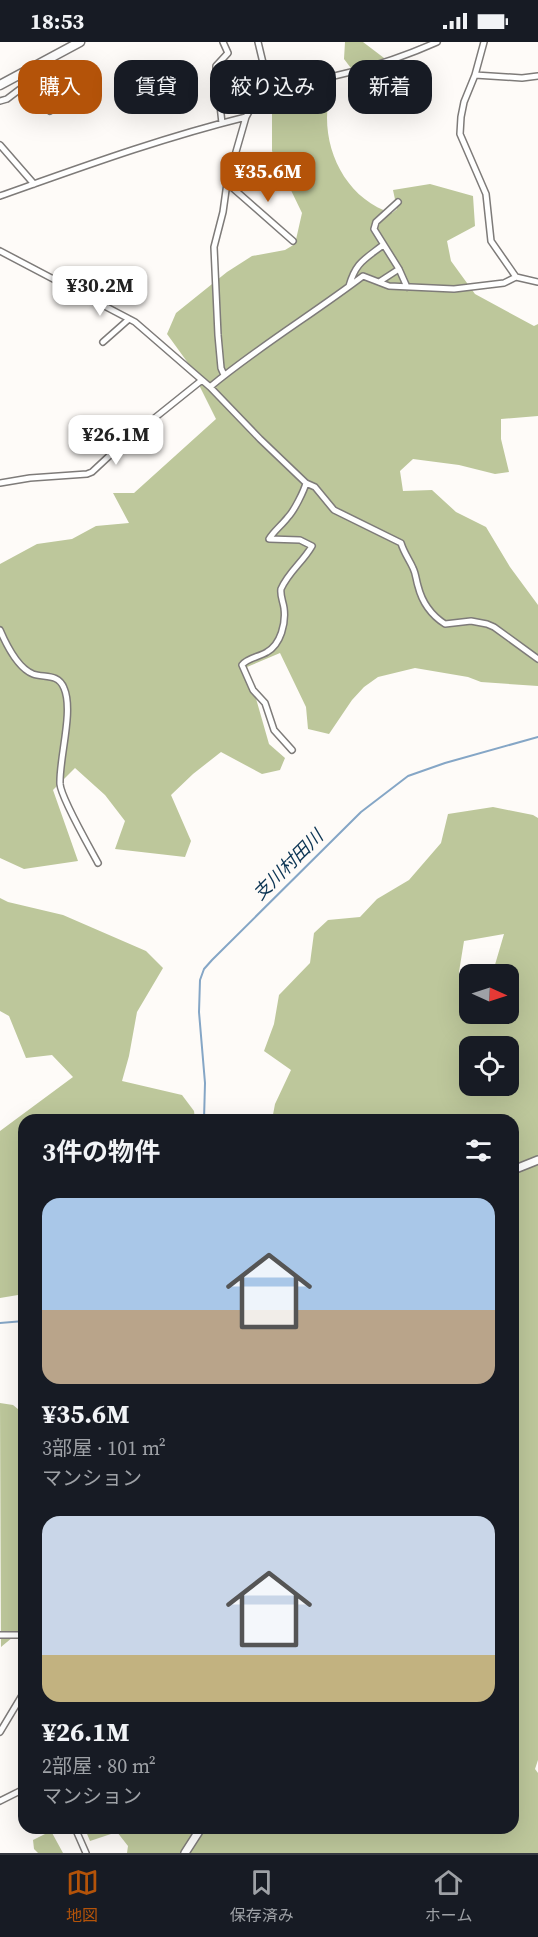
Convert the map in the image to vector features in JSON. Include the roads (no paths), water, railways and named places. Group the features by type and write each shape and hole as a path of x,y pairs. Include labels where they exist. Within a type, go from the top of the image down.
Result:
{"main road":[{"path":"46,60 80,42"},
{"path":"0,85 18,75"}],"street":[{"path":"222,123 216,66 228,53 223,42"},
{"path":"258,42 262,60"},
{"path":"336,75 369,69 437,42"},
{"path":"484,42 475,75 464,102 460,134 486,194 490,241 516,277"},
{"path":"475,75 522,78 538,76"},
{"path":"0,101 18,91"},
{"path":"224,375 221,368 218,335 214,247 223,212 227,183 248,114"},
{"path":"0,196 133,148 246,117"},
{"path":"0,145 34,184"},
{"path":"227,183 293,241"},
{"path":"398,202 376,222 374,229 399,269 407,288"},
{"path":"349,287 354,270 383,245"},
{"path":"0,251 129,319 210,387 306,483 315,487 334,510 401,543 427,607 434,617 445,624 479,621 494,627 538,659"},
{"path":"360,263 367,277"},
{"path":"379,282 399,269"},
{"path":"210,387 363,276 389,286 407,288 454,289 504,283 516,277 538,282"},
{"path":"102,342 129,319"},
{"path":"0,483 30,478 87,474 202,380"},
{"path":"292,750 274,730 265,703 253,690 242,665 245,661 270,651 278,640 284,623 281,589 296,564 312,546 300,540 269,539 291,514 298,498 304,492 306,483"},
{"path":"0,630 21,664 32,674 53,677 59,680 64,688 67,699 60,786 98,863"},
{"path":"519,1168 538,1160"},
{"path":"0,1635 18,1635"},
{"path":"0,1732 18,1702"},
{"path":"0,1801 18,1792"},
{"path":"78,1834 86,1853"},
{"path":"185,1853 197,1834"}],"waterway":[{"name":"支川村田川","path":"204,1114 205,1083 199,1012 200,980 204,969 361,812 408,776 445,763 538,737"},
{"name":"支川村田川","path":"0,1323 18,1322"}]}
